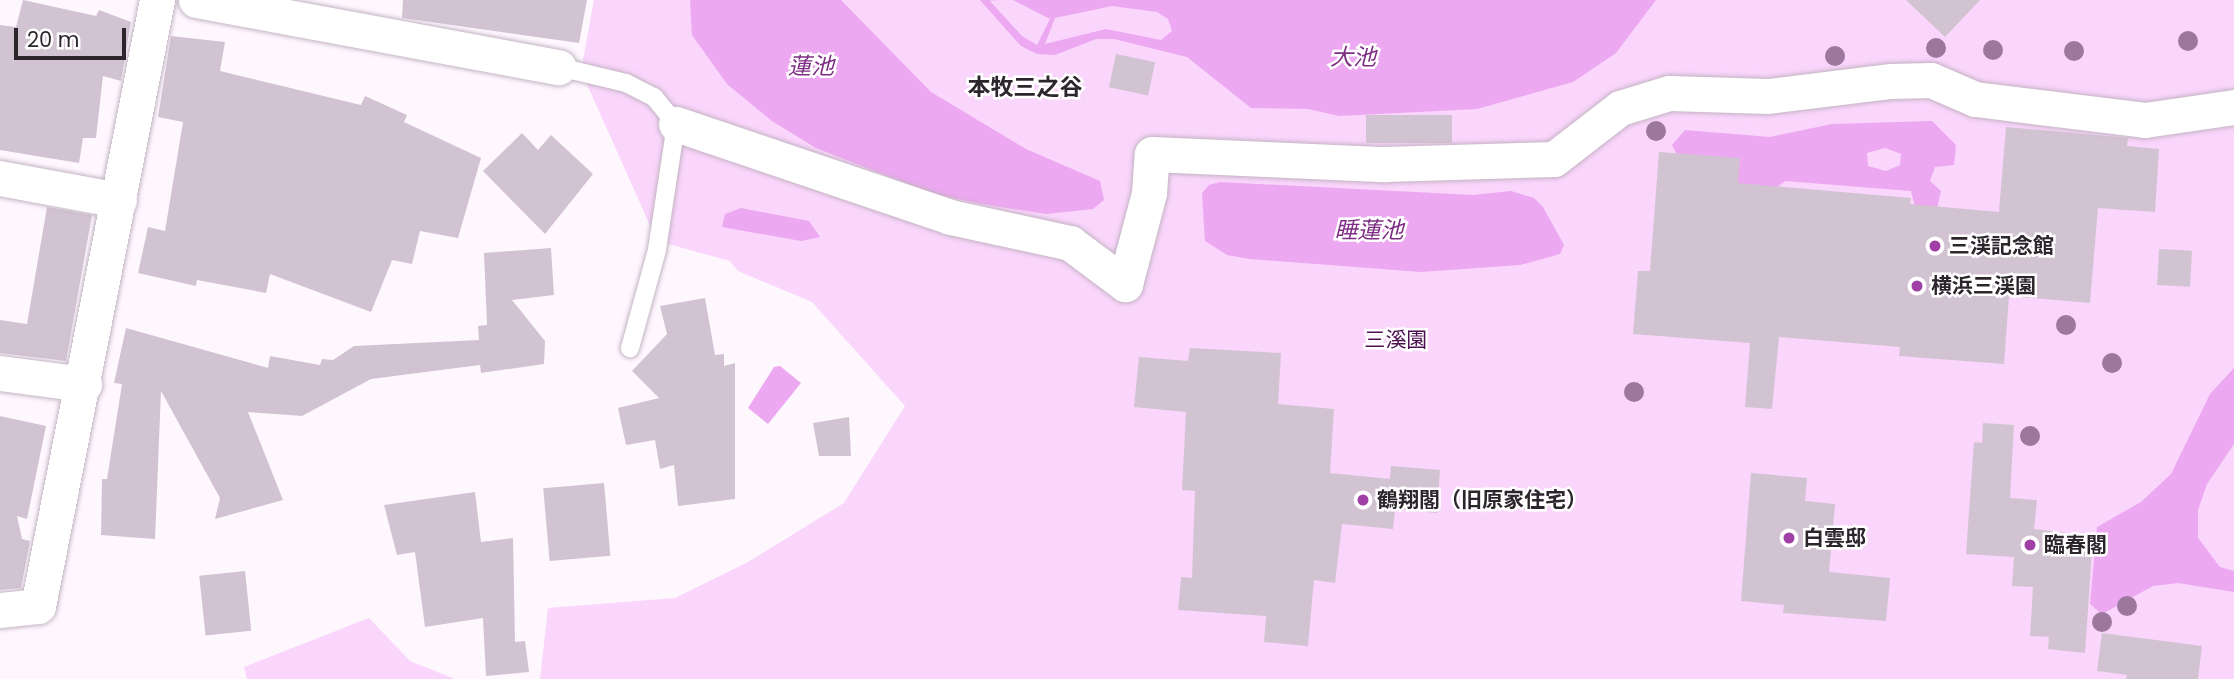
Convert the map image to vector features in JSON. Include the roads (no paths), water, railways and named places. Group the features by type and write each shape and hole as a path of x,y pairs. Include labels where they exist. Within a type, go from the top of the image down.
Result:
{"street":[{"path":"0,610 38,606 84,384 157,0"},
{"path":"196,0 348,14 559,67"},
{"path":"676,124 950,217 1070,243 1125,285 1147,205 1152,154 1397,164 1554,159 1620,108 1669,93 1768,96 1891,81 1931,80 1975,99 2145,120 2234,107"},
{"path":"0,178 119,200"},
{"path":"0,373 84,384"}],"lane":[{"path":"559,67 626,83 654,97 676,124 669,189 630,348"}],"water":[{"name":"蓮池","path":"690,0 841,0 931,92 1026,149 1100,181 1104,200 1093,209 1046,214 982,204 933,194 816,148 772,121 727,84 692,35"},
{"name":"大池","path":"980,0 989,0 1022,36 1037,45 1050,19 1013,0 1656,0 1616,53 1573,82 1477,109 1339,116 1308,109 1251,108 1187,57 1114,39 1096,39 1055,55 1037,54 1021,46","holes":["1112,6 1157,12 1168,19 1172,31 1161,40 1106,29 1045,44 1055,18"]},
{"path":"1932,121 1956,145 1954,165 1935,167 1930,181 1941,191 1935,218 1920,226 1911,191 1785,181 1771,192 1771,227 1684,168 1672,145 1685,130 1770,137 1832,124","holes":["1885,148 1901,154 1900,165 1886,171 1868,166 1867,153"]},
{"name":"睡蓮池","path":"1220,182 1473,195 1511,191 1534,198 1543,207 1564,245 1560,254 1520,265 1421,272 1227,255 1205,241 1202,193 1209,185"},
{"path":"741,208 809,221 820,237 801,241 722,227 725,214"},
{"path":"780,366 801,383 768,424 748,408 774,367"},
{"path":"2234,368 2234,444 2207,484 2198,510 2198,538 2220,567 2234,571 2234,592 2178,583 2153,586 2102,614 2090,604 2097,527 2141,502 2171,474 2210,394"}],"place":[{"name":"三渓記念館","path":"1935,246"},
{"name":"横浜三渓園","path":"1917,286"},
{"name":"鶴翔閣（旧原家住宅）","path":"1363,500"},
{"name":"白雲邸","path":"1789,538"},
{"name":"臨春閣","path":"2030,545"}],"district":[{"name":"本牧三之谷","path":"1025,87"}],"park label":[{"name":"三溪園","path":"1396,340"}]}
